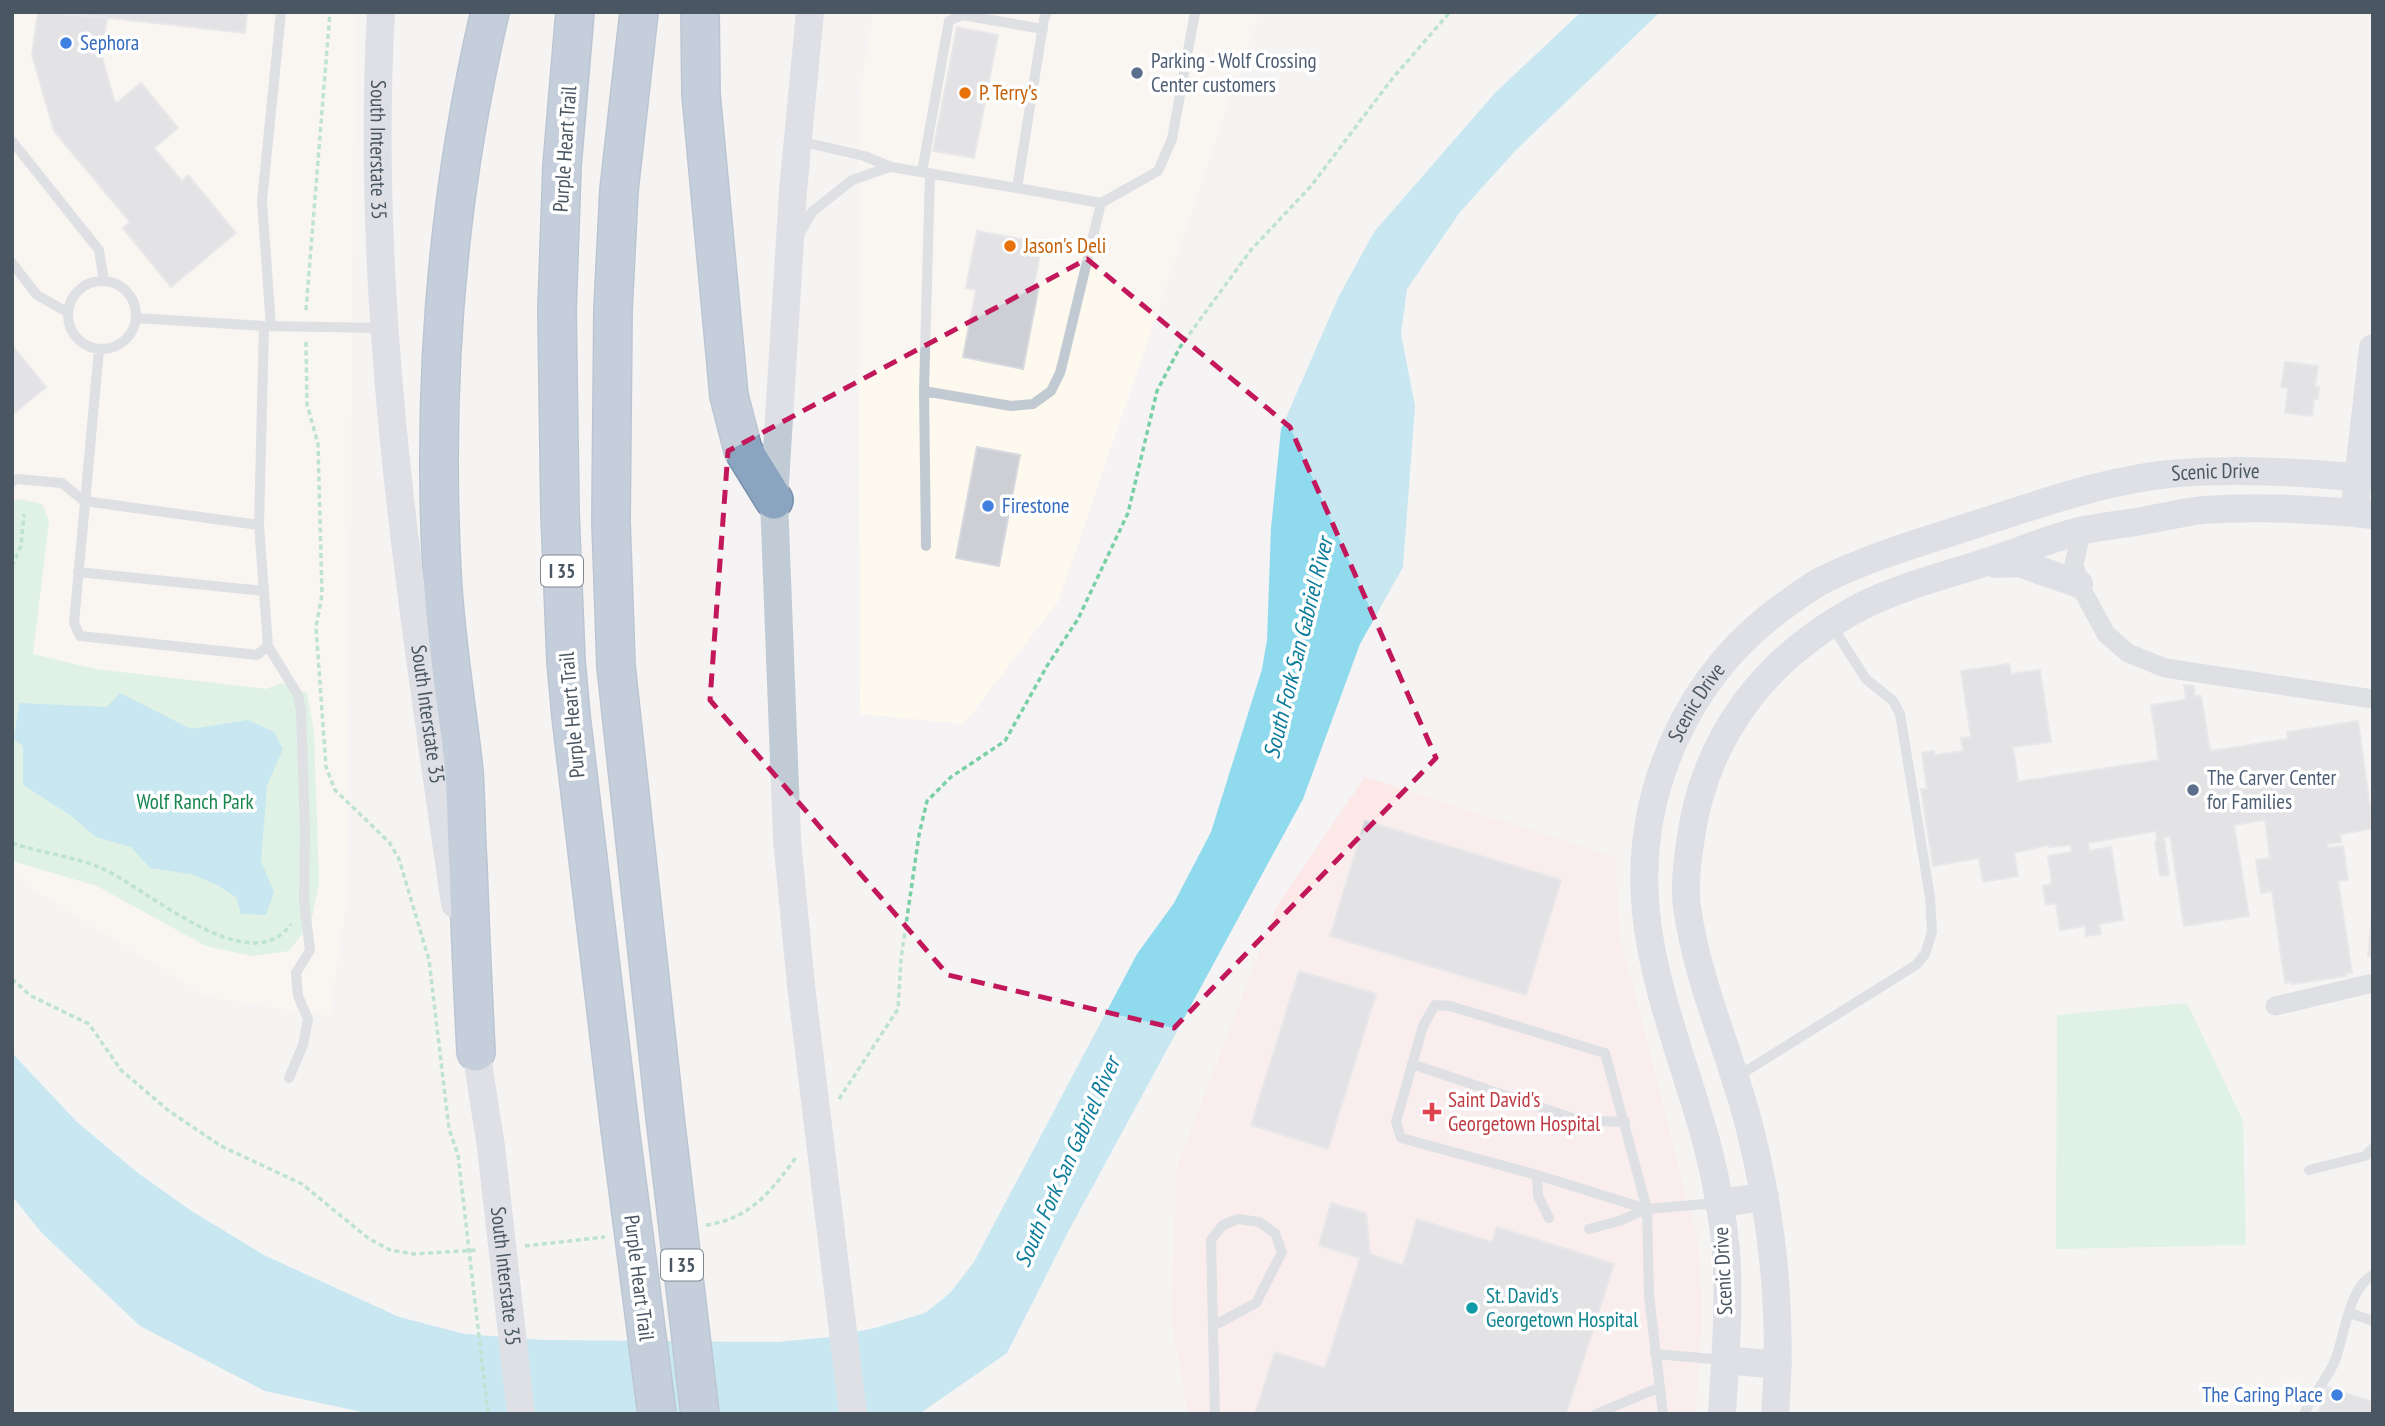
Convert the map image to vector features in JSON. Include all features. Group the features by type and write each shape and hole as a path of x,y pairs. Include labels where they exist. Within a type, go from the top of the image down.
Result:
{"highway":[{"path":"476,1052 464,775 442,575 439,492 441,391 449,251 477,67 490,12"},
{"name":"Purple Heart Trail","path":"575,12 562,166 557,310 560,513 566,661 620,1128 657,1414"},
{"name":"I 35","path":"639,12 619,190 613,309 611,522 616,666 700,1414"},
{"path":"700,12 701,94 729,396 743,450 774,500"}],"street":[{"name":"South Interstate 35","path":"381,12 377,168 393,432 412,598 491,1147 521,1414"},
{"path":"810,12 797,141 774,500 787,839 801,985 853,1414"},
{"name":"Scenic Drive","path":"1775,1414 1778,1365 1773,1255 1765,1198 1749,1124 1699,962 1687,905 1687,864 1693,817 1704,777 1720,742 1744,704 1774,669 1831,625 1864,605 1976,565 2082,530 2201,510 2270,508 2364,514 2373,348"},
{"name":"Scenic Drive","path":"1721,1414 1725,1360 1726,1250 1709,1151 1653,956 1645,910 1647,830 1656,787 1694,701 1722,662 1753,630 1822,580 1885,554 2092,488 2177,473 2234,471 2366,478"},
{"path":"2082,530 2074,564 2079,584 2106,634 2128,653 2165,668 2373,699"},
{"path":"1976,565 2019,563 2079,584"},
{"path":"2275,1006 2373,983"},
{"path":"1718,1203 1765,1198"},
{"path":"1725,1360 1778,1365"}],"lane":[{"path":"281,12 262,201 267,326 259,524 268,646 294,687 302,710 304,901 310,950 296,973 298,996 308,1019 303,1045 289,1078"},
{"path":"1017,188 1047,12"},
{"path":"797,141 864,156 891,167 1101,203 1158,171 1172,139 1195,12"},
{"path":"926,546 926,173 950,21 962,15 1043,29"},
{"path":"12,141 99,250 104,281"},
{"path":"789,254 811,212 852,180 891,167"},
{"path":"924,391 1011,406 1033,404 1051,391 1060,373 1101,203"},
{"path":"12,263 37,295 67,312"},
{"path":"104,281 124,289 135,307 136,318 127,338 119,344 99,349 79,341 72,332 67,312 76,293 94,282 104,281"},
{"path":"136,318 267,326 385,328"},
{"path":"99,349 74,623 80,636 257,655 268,646"},
{"path":"12,482 17,479 62,483 84,501 259,524"},
{"path":"78,572 264,591"},
{"path":"1735,1078 1916,965 1925,954 1932,932 1930,897 1900,714 1893,701 1866,679 1831,625"},
{"path":"1647,1209 1537,1175 1401,1138 1396,1122 1423,1026 1435,1005 1450,1006 1605,1053 1647,1209 1649,1295 1663,1414"},
{"path":"1412,1064 1578,1120 1625,1122"},
{"path":"2309,1170 2365,1156 2373,1148"},
{"path":"1537,1175 1538,1196 1549,1218"},
{"path":"1589,1228 1619,1221 1647,1209 1718,1203"},
{"path":"1213,1326 1256,1303 1282,1252 1276,1233 1259,1222 1238,1219 1223,1225 1212,1240 1213,1326 1215,1414"},
{"path":"2304,1414 2313,1395 2333,1366 2360,1286 2373,1275"},
{"path":"2350,1313 2373,1321"},
{"path":"1655,1354 1725,1360"},
{"path":"1596,1414 1660,1387"}],"path":[{"path":"306,310 330,12"},
{"path":"837,1102 898,1009 901,959 919,835 927,801 951,777 1005,741 1046,666 1078,619 1128,513 1157,391 1180,347 1251,250 1311,186 1392,79 1450,12"},
{"path":"306,342 307,404 318,444 322,595 316,627 326,767 335,790 389,842 399,859 429,960 449,1129 458,1155 488,1414"},
{"path":"12,566 22,546 24,514"},
{"path":"12,843 100,867 165,907 237,942 260,944 283,936 304,901"},
{"path":"12,979 31,996 89,1024 121,1070 169,1111 221,1146 302,1184 368,1238 390,1250 414,1254 480,1250"},
{"path":"704,1225 717,1223 753,1208 774,1188 798,1155"},
{"path":"521,1246 613,1236"}],"highlighted area":[{"path":"1087,259 1290,427 1436,758 1174,1028 948,975 710,700 728,451"}],"shaded area":[{"path":"12,12 355,12 347,900 330,1016 207,997 28,886 12,872"},
{"path":"873,12 1260,12 1059,600 964,724 860,714 858,102"},
{"name":"Saint David's Georgetown Hospital","path":"1365,777 1615,857 1620,937 1698,1240 1703,1315 1695,1414 1188,1414 1171,1318 1177,1166 1277,906"}],"green space":[{"name":"Wolf Ranch Park","path":"19,499 42,504 49,521 33,654 95,669 266,689 281,683 307,693 314,731 319,882 311,923 289,951 252,956 206,946 97,886 12,861 12,502"},
{"path":"2187,1003 2243,1121 2246,1245 2056,1249 2057,1015"}],"water":[{"name":"South Fork San Gabriel River","path":"1581,12 1660,12 1515,151 1460,212 1407,289 1401,334 1415,406 1403,567 1360,644 1303,799 1068,1232 1007,1353 919,1414 371,1414 265,1391 140,1326 41,1232 12,1196 12,1053 77,1122 138,1173 190,1210 264,1255 399,1317 465,1334 544,1340 777,1342 831,1337 875,1328 925,1313 950,1293 974,1262 1137,954 1174,903 1211,832 1262,669 1267,640 1271,528 1281,429 1338,298 1374,232 1495,93"},
{"path":"120,693 191,729 248,720 274,732 283,749 267,786 261,861 274,892 266,915 241,914 236,897 191,874 150,868 131,847 96,837 70,815 23,785 23,746 14,739 19,703 107,707"}],"building":[{"path":"38,12 107,18 102,57 114,100 117,103 141,83 178,128 154,148 182,181 188,175 236,233 171,287 123,228 130,222 54,131 32,55"},
{"path":"56,12 247,12 245,33"},
{"name":"P. Terry's","path":"957,27 998,35 974,158 933,151"},
{"path":"977,231 1042,243 1034,285 1039,286 1023,369 963,357 976,290 966,288"},
{"path":"12,345 46,387 12,415"},
{"path":"2285,362 2318,366 2315,387 2319,387 2318,399 2314,399 2312,416 2285,413 2288,388 2281,387"},
{"name":"Firestone","path":"977,447 1020,455 999,566 956,558"},
{"path":"2009,664 2011,674 2040,670 2051,742 2013,747 2018,780 2015,782 2159,760 2151,705 2184,700 2184,685 2194,686 2195,696 2201,696 2210,751 2288,739 2287,732 2358,721 2373,829 2340,834 2341,842 2327,844 2328,848 2343,846 2348,880 2338,881 2352,973 2285,983 2272,891 2261,893 2256,860 2270,858 2265,820 2234,825 2249,916 2184,926 2170,836 2164,837 2169,875 2160,876 2156,831 2088,843 2089,851 2111,847 2123,920 2099,924 2101,934 2086,936 2085,926 2060,930 2056,903 2046,905 2043,886 2052,884 2048,856 2072,852 2071,845 2049,845 2014,853 2018,876 1983,882 1979,858 1933,866 1921,789 1927,789 1922,753 1934,751 1935,755 1963,751 1961,738 1971,737 1961,671"},
{"path":"1365,821 1561,880 1526,995 1330,936"},
{"path":"2372,917 2373,956 2368,956"},
{"path":"1299,971 1376,994 1328,1149 1251,1125"},
{"name":"St. David's Georgetown Hospital","path":"1331,1203 1366,1213 1370,1254 1403,1265 1417,1219 1492,1242 1497,1227 1614,1264 1566,1414 1255,1414 1275,1352 1325,1368 1360,1258 1319,1245"},
{"name":"The Caring Place","path":"2327,1387 2373,1402 2373,1414 2318,1414"}],"place":[{"name":"Sephora","path":"66,43"},
{"name":"Parking - Wolf Crossing Center customers","path":"1137,73"},
{"name":"P. Terry's","path":"965,93"},
{"name":"Jason's Deli","path":"1010,246"},
{"name":"Firestone","path":"988,506"},
{"name":"The Carver Center for Families","path":"2193,790"},
{"name":"Saint David's Georgetown Hospital","path":"1432,1112"},
{"name":"St. David's Georgetown Hospital","path":"1472,1308"},
{"name":"The Caring Place","path":"2337,1395"}]}
